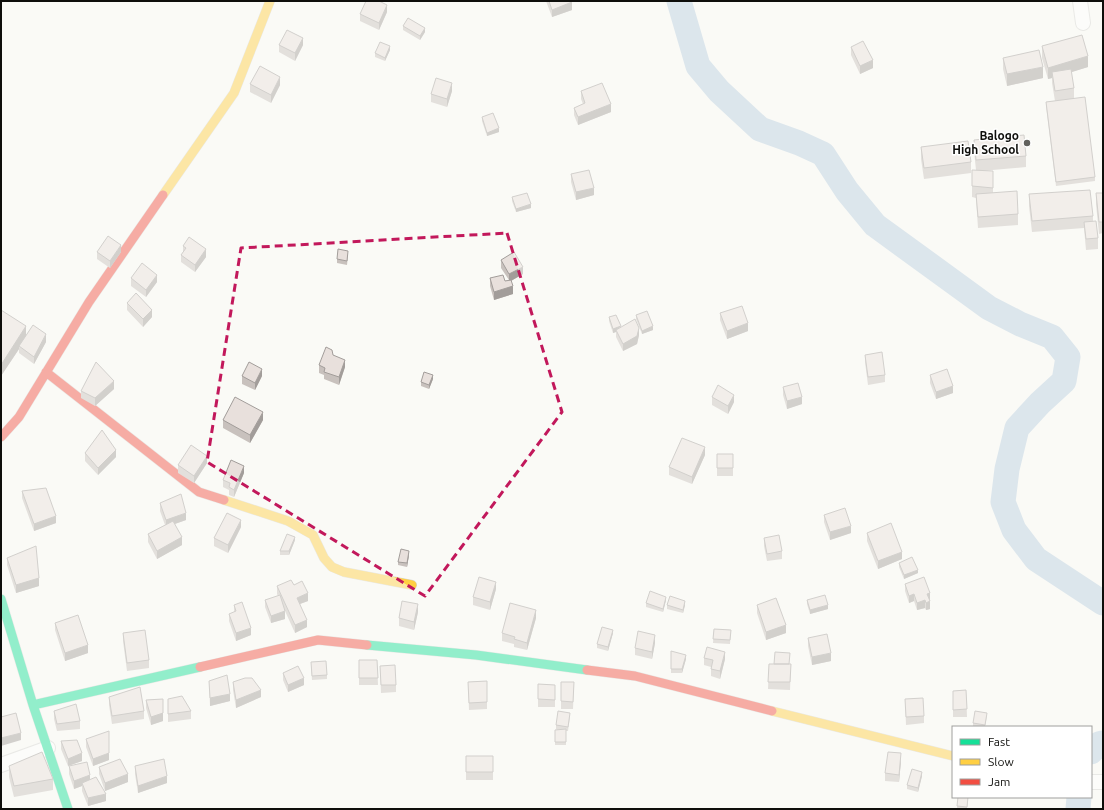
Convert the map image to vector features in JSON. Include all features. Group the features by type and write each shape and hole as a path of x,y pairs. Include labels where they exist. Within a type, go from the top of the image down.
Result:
{"street":[{"path":"1,437 19,417 89,302 234,93 270,1"},
{"path":"1080,1 1083,23"},
{"path":"46,372 199,492 288,521 306,531 313,535 324,558 332,567 344,572 412,584"},
{"path":"1,599 33,705 68,809"},
{"path":"33,705 318,640 476,655 635,676 952,756"},
{"path":"1,765 48,748"},
{"path":"1092,782 1103,782"}],"highlighted area":[{"path":"507,233 562,412 425,596 207,462 241,248"}],"building":[{"path":"366,1 379,1 387,5 379,23 360,14"},
{"path":"549,1 571,1 572,2 552,10"},
{"path":"408,18 425,28 420,36 403,26"},
{"path":"287,30 303,38 295,53 279,45"},
{"path":"1082,35 1088,56 1048,68 1042,46"},
{"path":"863,41 873,60 860,66 851,47"},
{"path":"380,42 390,46 385,58 375,53"},
{"path":"1039,50 1043,67 1007,74 1003,58"},
{"path":"260,66 280,77 271,95 250,84"},
{"path":"1071,69 1074,88 1055,91 1052,72"},
{"path":"436,78 452,83 447,99 431,94"},
{"path":"602,83 611,104 578,117 574,108 585,103 581,91"},
{"path":"1085,97 1095,177 1056,182 1046,102"},
{"path":"493,113 499,128 487,133 482,117"},
{"path":"1024,135 1026,156 976,160 974,140"},
{"path":"968,141 971,162 924,168 921,147"},
{"path":"589,170 594,188 576,192 571,174"},
{"path":"972,170 993,171 993,188 972,186"},
{"path":"1090,190 1093,216 1032,221 1029,194"},
{"path":"1017,191 1018,214 978,217 976,194"},
{"path":"527,193 531,204 516,209 512,197"},
{"path":"1096,193 1103,193 1103,222 1099,222"},
{"path":"1096,221 1098,238 1086,239 1084,222"},
{"path":"108,236 121,245 110,261 97,252"},
{"path":"189,237 206,249 195,265 181,255 186,248 183,246"},
{"path":"338,249 348,251 347,261 337,259"},
{"path":"514,252 523,267 509,274 501,260"},
{"path":"142,263 157,275 146,290 131,278"},
{"path":"503,275 505,281 511,280 513,286 494,292 490,278"},
{"path":"136,293 152,310 143,319 127,303"},
{"path":"742,306 748,323 727,331 720,313"},
{"path":"1,310 26,326 1,365"},
{"path":"647,311 653,326 642,331 636,315"},
{"path":"616,315 621,326 613,329 609,317"},
{"path":"635,319 639,328 637,336 623,344 616,330"},
{"path":"33,325 46,334 34,357 19,346"},
{"path":"326,347 332,350 333,355 345,360 339,377 324,372 325,368 319,365"},
{"path":"882,352 885,375 868,377 865,355"},
{"path":"96,362 114,381 95,398 81,391"},
{"path":"249,362 262,369 255,383 242,376"},
{"path":"947,369 953,386 936,392 930,375"},
{"path":"424,372 433,375 429,385 421,382"},
{"path":"798,383 802,397 787,401 783,387"},
{"path":"718,385 734,395 728,406 712,397"},
{"path":"235,397 263,412 250,435 223,420"},
{"path":"102,430 116,450 98,468 85,453"},
{"path":"682,438 705,447 692,477 669,467"},
{"path":"191,445 207,456 194,476 178,465"},
{"path":"717,454 733,454 733,468 717,468"},
{"path":"231,460 244,466 234,490 229,487 230,483 223,480"},
{"path":"46,488 56,516 34,524 22,491"},
{"path":"181,494 186,513 166,520 160,503"},
{"path":"845,508 851,526 830,532 824,515"},
{"path":"227,513 241,520 228,545 214,538"},
{"path":"173,521 182,537 157,551 148,534"},
{"path":"891,523 902,552 878,561 867,533"},
{"path":"287,534 295,537 289,551 280,551"},
{"path":"779,535 782,551 767,554 764,538"},
{"path":"36,546 39,578 16,585 7,558"},
{"path":"401,549 409,551 407,563 398,562"},
{"path":"912,557 918,570 904,575 899,563"},
{"path":"479,577 496,582 490,602 473,597"},
{"path":"924,577 930,593 927,594 930,601 926,603 925,600 917,603 914,594 909,596 905,584"},
{"path":"291,580 294,585 302,581 308,593 297,598 307,620 295,625 277,586"},
{"path":"650,591 666,597 663,609 646,603"},
{"path":"280,595 285,611 271,616 265,600"},
{"path":"825,595 828,605 810,610 807,600"},
{"path":"670,596 685,601 683,610 667,605"},
{"path":"776,598 786,625 766,632 757,605"},
{"path":"402,601 418,604 414,622 399,618"},
{"path":"242,602 251,628 236,633 229,614 236,611 234,605"},
{"path":"510,603 536,610 527,643 502,633"},
{"path":"78,615 88,645 65,653 55,623"},
{"path":"602,627 613,630 608,647 597,644"},
{"path":"714,629 731,630 730,640 713,639"},
{"path":"145,630 149,660 127,663 123,633"},
{"path":"638,631 655,635 652,652 635,648"},
{"path":"827,634 831,653 812,657 808,638"},
{"path":"707,647 725,652 720,671 711,669 713,660 704,658"},
{"path":"671,651 686,655 682,669 671,669"},
{"path":"775,652 790,653 789,664 774,664"},
{"path":"359,660 377,660 378,678 359,678"},
{"path":"326,661 327,675 312,676 311,662"},
{"path":"769,664 791,664 790,682 768,682"},
{"path":"395,665 396,685 381,685 380,666"},
{"path":"298,666 304,678 288,685 283,673"},
{"path":"227,675 230,694 210,698 209,681"},
{"path":"245,678 252,678 261,690 236,700 233,682"},
{"path":"487,681 487,702 469,703 468,682"},
{"path":"561,682 574,682 573,702 561,701"},
{"path":"538,684 555,685 555,700 538,699"},
{"path":"140,687 144,711 112,716 109,697"},
{"path":"966,690 967,709 953,710 953,691"},
{"path":"182,696 191,711 168,714 168,699"},
{"path":"923,698 924,716 906,717 905,699"},
{"path":"163,699 163,713 151,717 146,700"},
{"path":"76,704 80,721 57,724 54,711"},
{"path":"558,711 570,713 568,727 556,725"},
{"path":"975,711 987,713 985,725 973,723"},
{"path":"16,713 21,733 1,738 1,717"},
{"path":"566,729 566,742 555,742 555,730"},
{"path":"109,731 109,753 93,759 86,739"},
{"path":"77,740 82,753 68,759 61,741"},
{"path":"42,752 53,779 14,786 9,766"},
{"path":"888,752 901,753 899,775 885,773"},
{"path":"466,756 493,756 493,772 466,772"},
{"path":"120,759 128,774 105,783 99,767"},
{"path":"164,759 167,776 138,786 135,766"},
{"path":"87,762 90,775 74,781 69,766"},
{"path":"912,769 922,772 918,788 907,785"},
{"path":"96,777 106,794 88,798 82,783"},
{"path":"958,798 968,798 967,807 957,806"}],"waterway":[{"path":"679,1 698,66 719,91 760,129 799,143 823,154 847,191 875,225 989,308 1020,324 1052,337 1068,357 1064,381 1040,403 1017,428 1007,469 1003,502 1014,530 1036,559 1103,603"},
{"path":"1092,751 1099,744 1103,743"},
{"path":"1078,809 1079,798"}],"traffic: fast":[{"path":"1,599 33,705 68,809"},
{"path":"367,645 476,655 587,670"},
{"path":"33,705 200,667"}],"traffic: slow":[{"path":"163,195 234,93 270,1"},
{"path":"224,500 288,521 313,535 324,558 332,567 344,572 412,585"},
{"path":"772,711 952,756"}],"traffic: jam":[{"path":"1,437 19,417 89,302 163,195"},
{"path":"46,372 199,492 224,500"},
{"path":"200,667 318,640 367,645"},
{"path":"587,670 635,676 772,711"}],"place":[{"name":"Balogo High School","path":"1027,143"}]}
